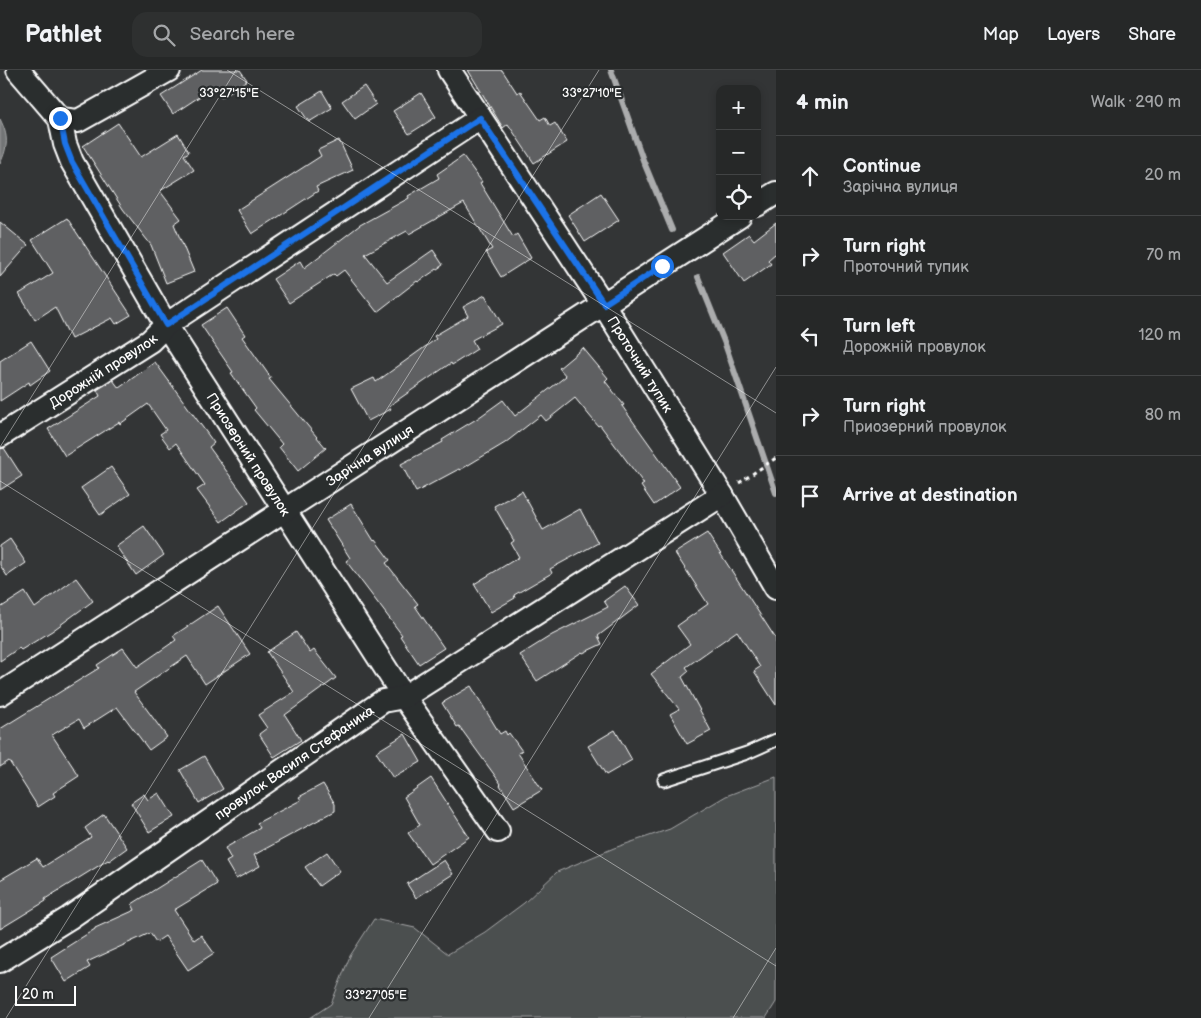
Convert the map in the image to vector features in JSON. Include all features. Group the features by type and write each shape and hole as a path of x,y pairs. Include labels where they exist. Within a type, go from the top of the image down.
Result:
{"street":[{"path":"18,70 60,118 78,121 169,70"},
{"name":"Проточний тупик","path":"449,70 604,304 722,495 776,588"},
{"name":"Приозерний провулок","path":"60,118 65,144 72,162 166,325 404,696 498,831"},
{"name":"Дорожній провулок","path":"0,436 150,341 166,325 480,118"},
{"path":"761,202 776,193"},
{"name":"Зарічна вулиця","path":"0,694 734,220"},
{"name":"провулок Василя Стефаника","path":"0,962 69,918 384,701 404,696 722,495"}],"lane":[{"path":"664,780 747,753 776,740"}],"path":[{"path":"722,495 776,458"}],"shaded area":[{"path":"0,119 5,131 6,142 5,152 0,164"},
{"path":"776,777 776,1002 766,1018 310,1018 331,1004 350,956 374,919 415,928 448,954 485,932 524,903 557,872 614,848 670,829 726,796"}],"building":[{"path":"202,70 240,70 247,80 221,98 214,87 173,114 161,96"},
{"path":"468,70 502,70 517,93 520,91 540,120 545,117 550,126 555,123 567,142 534,163 508,124 503,128"},
{"path":"364,86 376,104 355,119 342,101"},
{"path":"322,91 332,108 309,122 298,106"},
{"path":"421,93 436,117 409,134 393,111"},
{"path":"118,123 141,157 178,134 189,152 184,155 194,170 160,191 181,219 174,224 194,272 166,283 151,245 123,209 83,146"},
{"path":"339,140 353,170 316,187 318,191 252,234 237,210 321,156 318,150"},
{"path":"463,156 482,182 480,183 513,237 517,234 531,258 501,277 486,252 492,249 464,203 409,234 407,231 365,254 387,282 433,250 443,265 417,281 377,312 344,270 336,276 334,274 289,303 273,279 300,261 304,268 360,225 409,198 408,196 439,178 437,174"},
{"path":"601,193 619,220 585,242 568,215"},
{"path":"67,218 131,315 116,324 112,318 71,339 55,307 35,320 19,294 53,273 32,240"},
{"path":"0,222 28,245 0,277"},
{"path":"776,223 776,253 768,260 771,264 744,283 723,252 749,234 754,240"},
{"path":"485,295 502,324 472,340 477,349 452,365 451,363 389,406 391,409 368,421 351,389 374,378 376,382 436,339 434,336 468,316 463,307"},
{"path":"227,308 245,335 242,337 271,378 269,379 326,448 298,471 279,447 282,444 254,410 256,408 231,373 233,372 201,325"},
{"path":"31,341 50,371 30,385 29,382 0,401 0,361"},
{"path":"583,348 608,378 605,381 624,405 622,406 680,487 654,505 641,486 644,484 600,425 598,426 575,398 546,421 541,415 505,443 460,470 416,492 401,464 443,442 442,440 503,400 515,416 566,376 559,368"},
{"path":"155,362 214,443 209,447 249,502 221,522 197,490 205,485 176,443 170,448 160,434 166,430 148,404 120,424 119,422 65,456 48,429 100,396 97,390 113,380 119,388"},
{"path":"4,448 22,476 0,490 0,449"},
{"path":"111,467 130,494 100,515 81,488"},
{"path":"522,491 543,530 580,509 598,543 550,569 552,573 514,595 515,598 491,612 474,584 519,557 511,543 514,541 494,506"},
{"path":"351,504 374,541 390,560 386,563 418,604 415,606 444,648 419,664 400,636 402,635 346,561 350,558 326,520"},
{"path":"144,526 164,555 136,575 116,546"},
{"path":"707,533 776,639 776,705 754,671 760,667 737,631 686,667 689,671 682,677 711,731 687,744 670,714 679,709 651,674 690,644 677,626 708,604 675,553"},
{"path":"10,539 26,563 7,576 0,565 0,546"},
{"path":"76,578 93,601 52,631 21,650 19,648 0,661 0,608 25,592 35,608"},
{"path":"625,586 639,605 598,636 602,644 582,652 537,681 520,655 552,635 608,607 604,601"},
{"path":"218,606 250,654 205,684 187,656 134,692 167,737 149,750 117,707 84,728 79,719 52,735 79,776 53,793 55,796 38,807 9,761 0,767 0,729 99,668 97,665 123,648 137,667 176,640 173,636"},
{"path":"296,632 310,653 314,650 336,678 285,715 301,740 274,757 259,734 267,728 258,715 294,692 267,652"},
{"path":"471,686 500,734 505,731 507,735 509,733 522,751 518,753 542,790 514,807 501,784 459,726 457,727 442,703"},
{"path":"615,730 632,760 606,775 588,746"},
{"path":"405,734 421,762 393,778 376,752"},
{"path":"204,756 223,789 199,803 180,770"},
{"path":"431,778 469,837 430,864 408,833 420,825 404,797"},
{"path":"323,784 335,804 335,811 254,855 260,866 236,879 226,862 231,859 225,848 260,828 257,823 301,800 299,797"},
{"path":"159,793 174,817 149,832 131,803 144,794 148,800"},
{"path":"104,814 127,848 0,929 0,880 37,858 43,867 91,837 85,828"},
{"path":"327,852 340,871 319,886 305,867"},
{"path":"202,860 217,884 174,910 194,940 201,935 214,953 188,970 165,936 156,942 150,933 87,962 90,967 66,982 51,957 95,928 135,910 132,904"},
{"path":"444,860 453,874 416,898 407,884"}],"waterway":[{"path":"611,70 643,160 672,230"},
{"path":"698,277 725,344 776,493"}],"route":[{"path":"60,118 65,144 72,162 166,325 480,118 604,304 662,266"}]}
